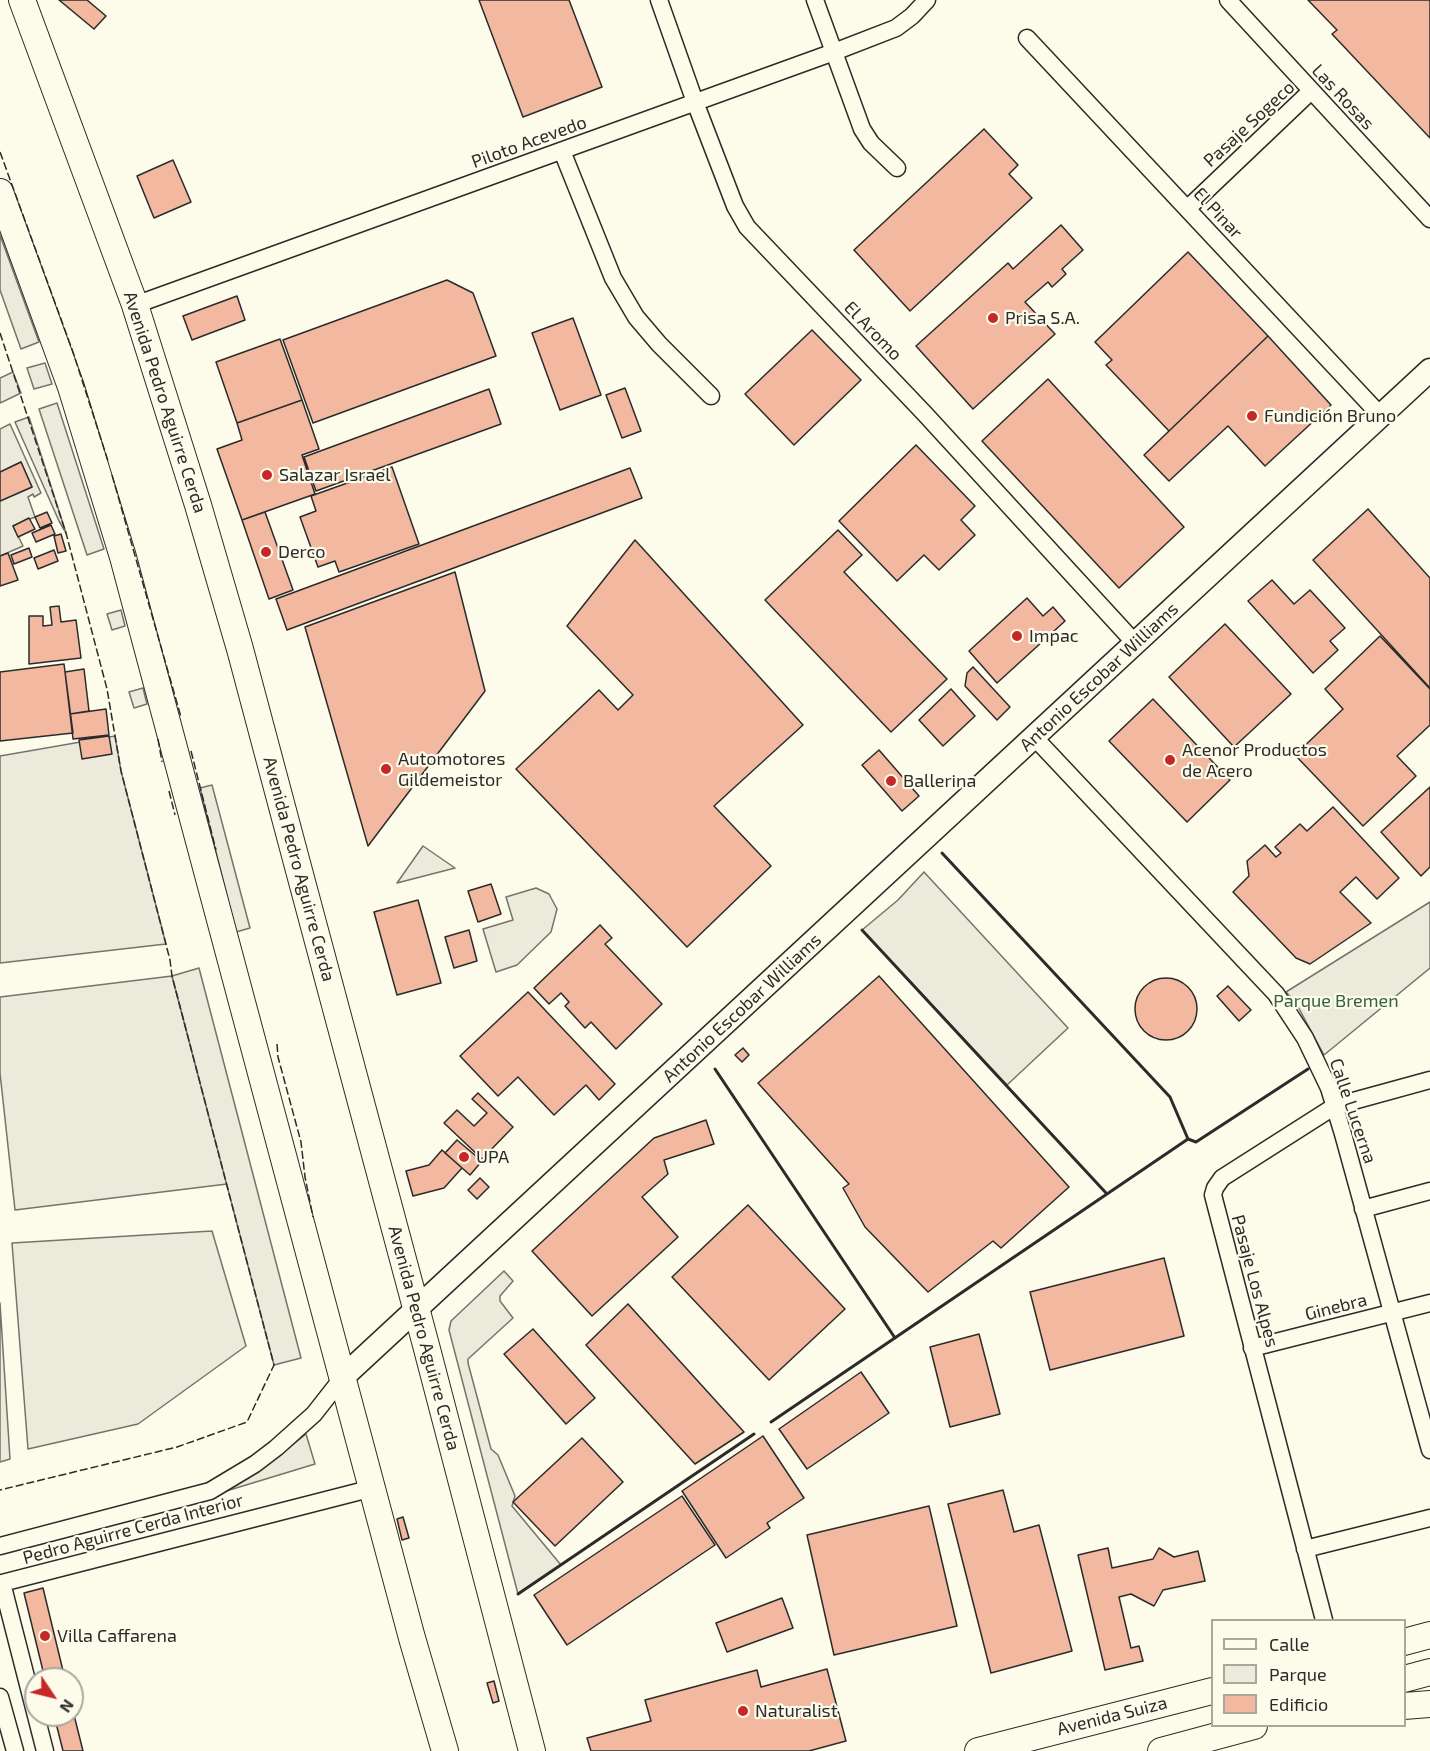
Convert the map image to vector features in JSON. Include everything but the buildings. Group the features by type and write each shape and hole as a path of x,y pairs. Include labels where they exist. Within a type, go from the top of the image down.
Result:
{"main road":[{"name":"Avenida Pedro Aguirre Cerda","path":"22,0 135,306 198,505 240,649 532,1751"},
{"path":"0,192 71,387 123,557 412,1638 445,1751"},
{"path":"1406,1678 1430,1672"},
{"name":"Avenida Suiza","path":"978,1751 1211,1691"},
{"path":"1406,1706 1430,1704"},
{"path":"1161,1751 1247,1727"}],"street":[{"name":"El Aromo","path":"659,0 735,206 747,227 925,414 1135,644"},
{"path":"815,0 862,129 871,143 897,168"},
{"name":"Piloto Acevedo","path":"135,306 834,52 896,28 912,16 927,0"},
{"name":"Las Rosas","path":"1227,0 1430,219"},
{"name":"El Pinar","path":"1027,38 1381,416"},
{"name":"Pasaje Sogeco","path":"1187,209 1311,91"},
{"path":"562,151 613,278 636,317 659,344 711,396"},
{"name":"Antonio Escobar Williams","path":"0,1546 210,1491 255,1464 276,1448 314,1414 343,1377 1430,370"},
{"name":"Calle Lucerna","path":"1034,737 1276,994 1305,1038 1322,1072 1335,1106 1392,1313 1424,1407 1430,1450"},
{"name":"Pasaje Los Alpes","path":"1324,1619 1214,1201 1215,1188 1222,1178 1335,1106 1430,1080"},
{"path":"1363,1209 1430,1191"},
{"name":"Ginebra","path":"1252,1348 1430,1303"},
{"name":"Pedro Aguirre Cerda Interior","path":"45,1751 2,1583 372,1488"},
{"path":"1305,1549 1430,1518"},
{"path":"0,1697 15,1751"}],"green space":[{"path":"0,235 39,342 21,349 0,290"},
{"path":"45,363 52,384 34,389 27,368"},
{"path":"13,372 21,393 0,403 0,378"},
{"path":"57,403 104,549 87,555 39,409"},
{"path":"29,417 66,533 15,422"},
{"path":"10,424 41,493 28,497 35,517 13,526 23,546 0,556 0,501 32,487 21,462 0,472 0,429"},
{"path":"121,610 125,626 112,630 107,614"},
{"path":"143,688 147,704 134,708 129,692"},
{"path":"115,736 121,771 166,944 0,963 0,756"},
{"path":"212,785 250,928 236,932 200,788"},
{"path":"423,846 455,868 397,883"},
{"path":"536,888 549,894 557,909 551,932 517,965 496,972 483,929 513,920 506,897"},
{"name":"Parque Bremen","path":"1430,902 1430,968 1324,1055 1296,1003 1286,992"},
{"path":"172,976 227,1184 15,1210 0,1073 0,997"},
{"path":"212,1231 246,1346 138,1424 28,1449 12,1243"},
{"path":"504,1271 513,1281 500,1296 500,1301 513,1318 468,1359 468,1363 491,1449 498,1455 515,1496 512,1506 561,1565 518,1594 449,1330 451,1321"},
{"path":"0,1303 10,1459 0,1462"},
{"path":"306,1434 315,1464 223,1492 281,1454"}],"shaded area":[{"path":"924,872 1068,1028 1007,1085 862,930 898,900"},
{"path":"199,968 301,1358 274,1365 172,976"}],"fence":[{"path":"0,152 73,352 108,461"},
{"path":"0,333 66,533 107,689 121,771 170,960 172,976 274,1365 247,1422 177,1447 0,1490"},
{"path":"112,475 181,717"},
{"path":"158,739 162,762"},
{"path":"191,751 216,850"},
{"path":"169,791 175,815"},
{"path":"277,1044 278,1057 301,1142 313,1217"}],"wall":[{"path":"942,853 1170,1097 1188,1139 1196,1142 1308,1069"},
{"path":"862,930 1107,1194"},
{"path":"715,1069 895,1338"},
{"path":"771,1422 1188,1139"},
{"path":"518,1594 754,1434"}],"place":[{"name":"Prisa S.A.","path":"993,318"},
{"name":"Fundición Bruno","path":"1252,416"},
{"name":"Salazar Israel","path":"267,475"},
{"name":"Derco","path":"266,552"},
{"name":"Impac","path":"1017,636"},
{"name":"Acenor Productos de Acero","path":"1170,760"},
{"name":"Automotores Gildemeistor","path":"386,769"},
{"name":"Ballerina","path":"891,781"},
{"name":"UPA","path":"464,1157"},
{"name":"Villa Caffarena","path":"45,1636"},
{"name":"Naturalist","path":"743,1711"}]}
